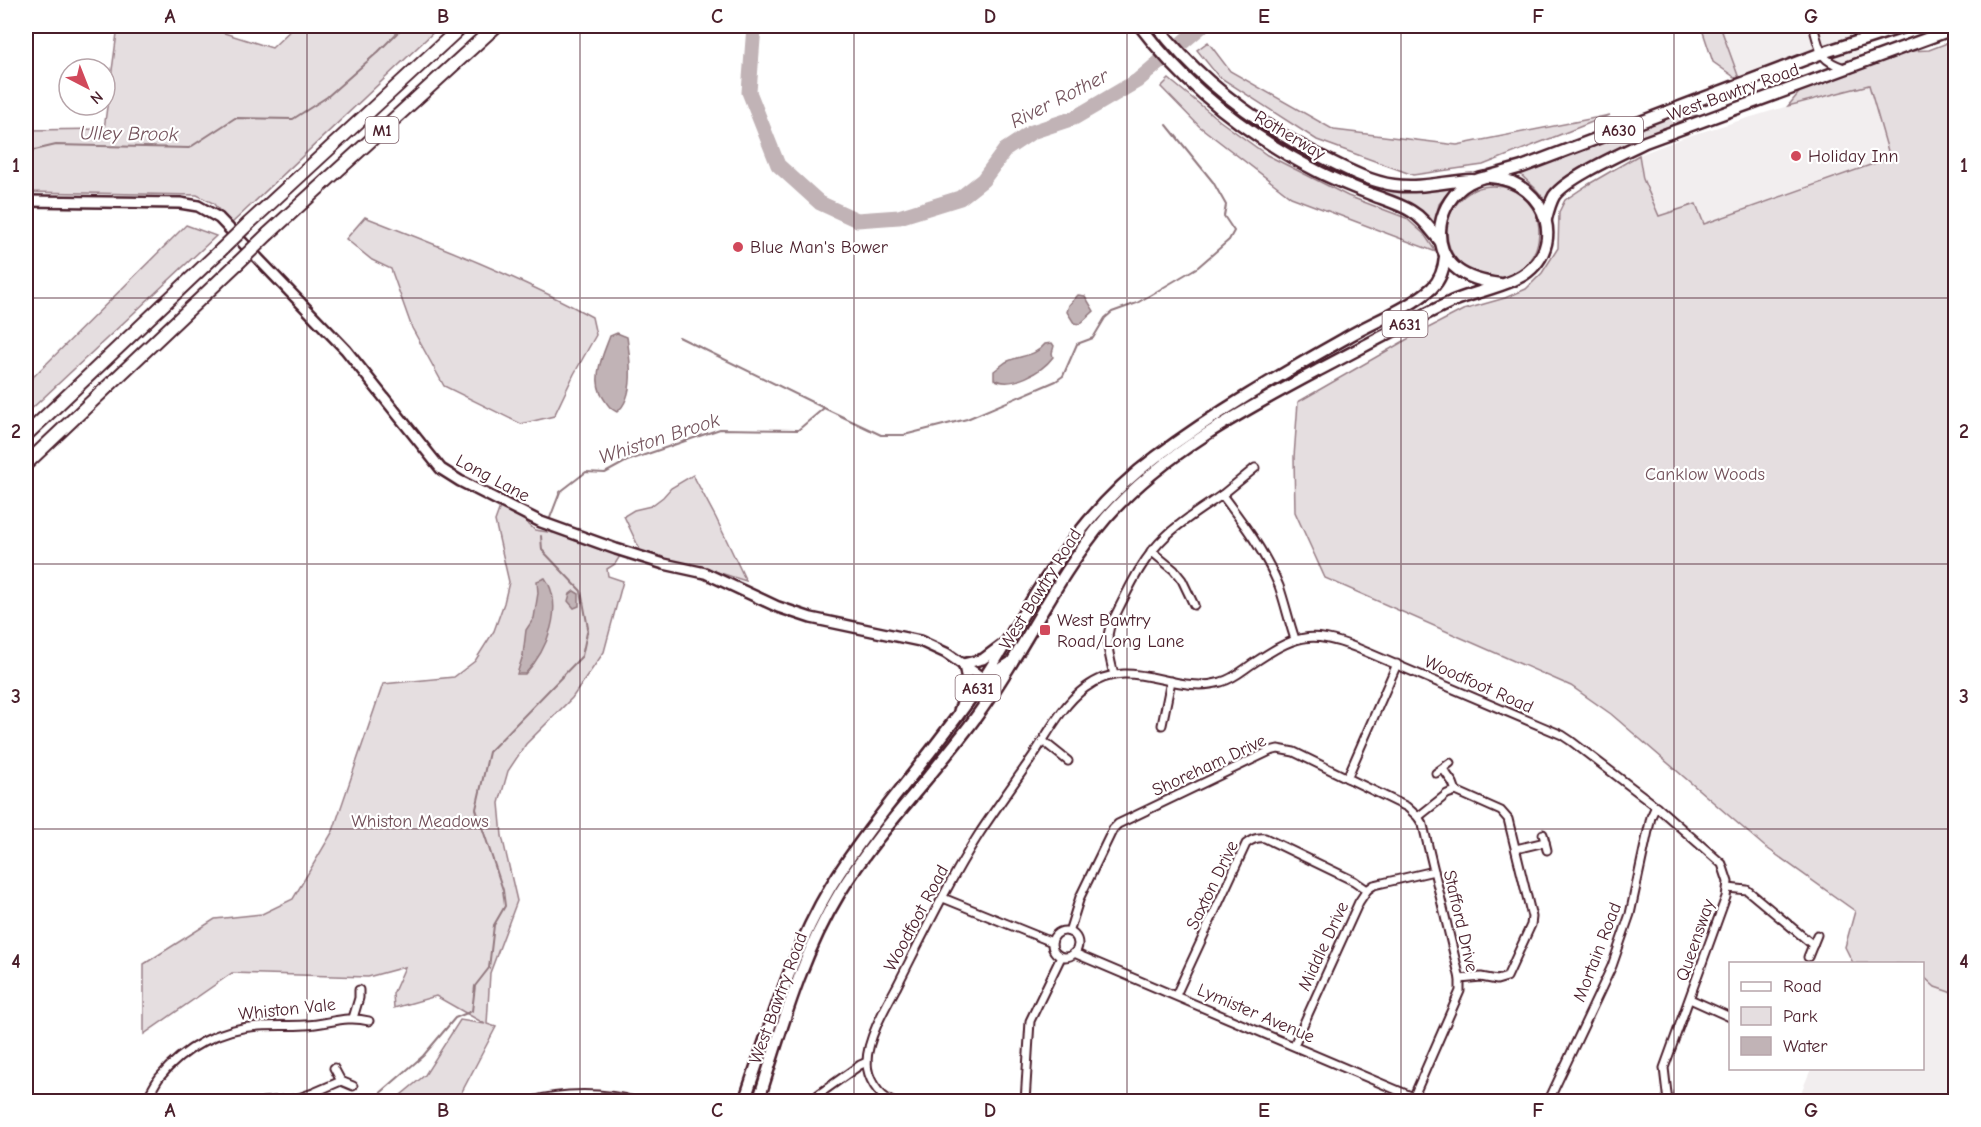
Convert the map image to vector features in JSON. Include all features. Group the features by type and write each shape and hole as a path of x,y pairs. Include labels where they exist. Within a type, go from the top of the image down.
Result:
{"highway":[{"name":"M1","path":"26,435 249,223 462,26"},
{"name":"M1","path":"26,464 268,234 496,26"}],"main road":[{"name":"Rotherway","path":"1140,26 1155,46 1180,72 1223,112 1264,141 1320,172 1411,211 1442,243"},
{"name":"Rotherway","path":"1157,26 1221,91 1261,122 1300,146 1374,180 1391,185 1418,187 1475,180"},
{"name":"West Bawtry Road","path":"1489,177 1522,167 1822,53 1906,26"},
{"name":"West Bawtry Road","path":"1546,219 1550,204 1561,189 1645,142 1956,28"},
{"path":"1489,177 1520,186 1541,206 1546,219 1546,243 1538,261 1524,274 1500,284 1466,275 1458,271 1445,257 1440,220 1447,204 1458,190 1475,180 1489,177"},
{"name":"West Bawtry Road","path":"744,1101 796,956 825,897 847,861 955,721 984,679 1048,575 1101,507 1124,483 1153,459 1215,415 1401,308 1433,287 1443,273 1445,257"},
{"name":"West Bawtry Road","path":"758,1101 795,987 810,951 839,895 882,834 975,719 1005,676 1064,576 1108,516 1134,489 1176,456 1227,422 1399,327 1471,293 1500,284"},
{"name":"A631","path":"1372,323 1379,327 1399,327"}],"street":[{"path":"1813,26 1825,59 1845,69"},
{"name":"Long Lane","path":"26,201 180,203 198,206 219,218 264,263 346,350 441,469 460,481 541,522 664,564 705,573 778,607 811,618 920,641 946,653 984,679"},
{"path":"1114,675 1107,644 1110,626 1151,551 1178,525 1256,468"},
{"path":"1222,495 1253,537 1269,564 1279,587 1295,639"},
{"path":"1151,551 1174,570 1194,605"},
{"path":"963,664 975,662 991,654 1010,637"},
{"name":"Woodfoot Road","path":"867,1062 871,1044 885,1010 979,834 1074,696 1101,678 1114,675 1146,674 1184,684 1203,685 1231,678 1281,644 1295,639 1326,638 1340,641 1562,735 1656,806 1722,864 1728,888"},
{"name":"A631","path":"984,679 1005,668 1018,653"},
{"name":"A631","path":"955,721 966,690 963,664"},
{"path":"1347,778 1397,664"},
{"path":"1162,726 1170,681"},
{"path":"1043,741 1068,761"},
{"name":"Shoreham Drive","path":"1069,932 1080,897 1113,829 1278,749 1294,752 1407,807 1418,817"},
{"path":"1450,763 1439,771 1453,783 1456,791"},
{"path":"1418,817 1447,794 1456,791 1506,814 1516,849 1532,916 1527,935 1507,977 1497,980 1481,977 1460,979"},
{"name":"Mortain Road","path":"1548,1101 1612,966 1630,914 1651,817 1656,806"},
{"name":"Stafford Drive","path":"1414,1096 1460,992 1460,979 1423,825 1418,817"},
{"name":"Saxton Drive","path":"1176,995 1246,844 1251,839 1265,838 1354,880 1367,890"},
{"path":"1516,849 1544,838 1547,850"},
{"name":"Middle Drive","path":"1294,1046 1359,902 1367,890 1374,885 1434,871"},
{"name":"Queensway","path":"1668,1101 1664,1068 1728,888 1747,890 1813,945"},
{"path":"943,898 1052,942"},
{"path":"1069,932 1078,941 1077,950 1068,957 1061,957 1053,951 1052,942 1058,933 1069,932"},
{"path":"1808,957 1818,935"},
{"name":"Lymister Avenue","path":"1074,953 1425,1101"},
{"path":"1024,1101 1030,1021 1061,957"},
{"name":"Whiston Vale","path":"353,1018 359,990"},
{"name":"Queensway","path":"1690,999 1729,1016"},
{"name":"Whiston Vale","path":"145,1101 158,1079 169,1067 190,1049 206,1040 240,1028 306,1025 353,1018 369,1021"},
{"path":"817,1101 818,1095 867,1062 870,1077 875,1086 892,1101"},
{"path":"334,1068 341,1081 353,1086"},
{"path":"263,1101 296,1099 341,1081"},
{"path":"528,1101 573,1095 606,1096 639,1101"}],"shaded area":[{"path":"1720,26 1810,26 1817,50 1740,81"},
{"path":"1817,26 1886,26 1854,36 1891,158 1703,224 1659,217 1643,179 1639,155 1685,137 1788,106 1837,78"},
{"path":"1924,977 1936,987 1955,994 1955,1101 1797,1102 1811,1070 1924,1070"}],"green space":[{"path":"118,26 202,26 272,48 295,26 440,26 231,224 213,203 197,195 26,192 26,130 104,129 106,117 117,117 117,57 114,57"},
{"path":"1701,26 1720,26 1740,81 1713,62"},
{"name":"Canklow Woods","path":"1955,40 1955,994 1935,987 1924,977 1924,962 1852,962 1845,947 1855,911 1764,846 1611,714 1571,686 1325,578 1295,512 1294,457 1298,402 1463,310 1505,298 1526,289 1542,273 1558,248 1559,212 1565,200 1639,155 1643,179 1659,216 1696,204 1704,224 1890,158 1869,85 1788,106 1802,89 1910,51 1929,50"},
{"path":"1208,42 1230,71 1334,130 1457,145 1610,115 1483,165 1413,175 1317,140 1218,76 1197,50"},
{"path":"1169,79 1220,121 1267,155 1348,196 1406,218 1424,234 1436,252 1291,197 1199,126 1161,87"},
{"path":"1694,111 1696,115 1648,135 1546,201 1520,174 1663,119"},
{"path":"1484,186 1502,186 1519,193 1532,206 1539,223 1539,241 1532,258 1519,271 1502,278 1484,278 1467,271 1454,258 1447,241 1447,223 1454,206 1467,193"},
{"path":"1452,187 1439,204 1434,224 1418,211 1376,190 1378,188 1424,191"},
{"path":"365,217 508,276 592,317 596,335 554,416 521,424 444,386 412,328 391,269 372,260 346,239"},
{"path":"186,225 216,236 26,414 26,384"},
{"path":"693,475 746,581 701,567 648,556 640,550 624,516 634,510 651,506 671,488"},
{"name":"Whiston Meadows","path":"500,507 520,517 535,530 561,534 620,556 615,564 607,569 608,576 623,581 604,652 572,698 526,744 508,771 499,803 502,836 517,901 490,973 487,1024 496,1027 457,1101 390,1101 396,1099 425,1075 460,1020 485,1024 436,996 394,1008 393,994 405,967 368,977 232,973 144,1034 144,964 215,919 262,914 293,899 333,831 383,684 454,677 475,661 494,631 509,582 495,521"}],"water":[{"path":"1078,295 1085,296 1094,311 1080,324 1074,323 1067,312 1069,305"},
{"path":"617,333 627,337 630,377 627,397 617,412 609,407 600,392 598,376 601,359 610,336"},
{"path":"1052,343 1053,357 1034,373 1009,382 994,379 994,371 1006,362 1032,354 1045,344"},
{"path":"545,578 551,590 553,602 551,628 533,664 525,674 517,674 523,655 526,630 534,618 538,593 537,581"},
{"path":"574,591 579,594 579,606 574,608 568,601 570,594"}],"waterway":[{"name":"Ulley Brook","path":"26,152 56,145 189,148 235,118 293,119 327,97 404,26"},
{"name":"River Rother","path":"754,26 749,92 778,165 820,203 857,220 899,217 960,198 983,180 1005,150 1032,132 1074,118 1137,81 1202,26"},
{"name":"Whiston Brook","path":"550,518 560,492 586,472 605,473 627,461 720,429 798,430 824,408 881,435 904,435 967,419 1056,381 1063,376 1077,344 1093,338 1105,318 1112,312 1137,303 1198,267 1229,240 1234,231 1224,216 1226,205 1213,182 1167,125"},
{"path":"679,337 824,408"},
{"name":"Whiston Brook","path":"370,1102 423,1056 455,1018 472,1011 475,986 489,968 494,925 505,906 503,890 476,809 489,752 582,656 588,628 581,591 542,550 541,536"}],"place":[{"name":"Holiday Inn","path":"1796,156"},
{"name":"Blue Man's Bower","path":"738,247"},
{"name":"West Bawtry Road/Long Lane","path":"1045,630"}]}
